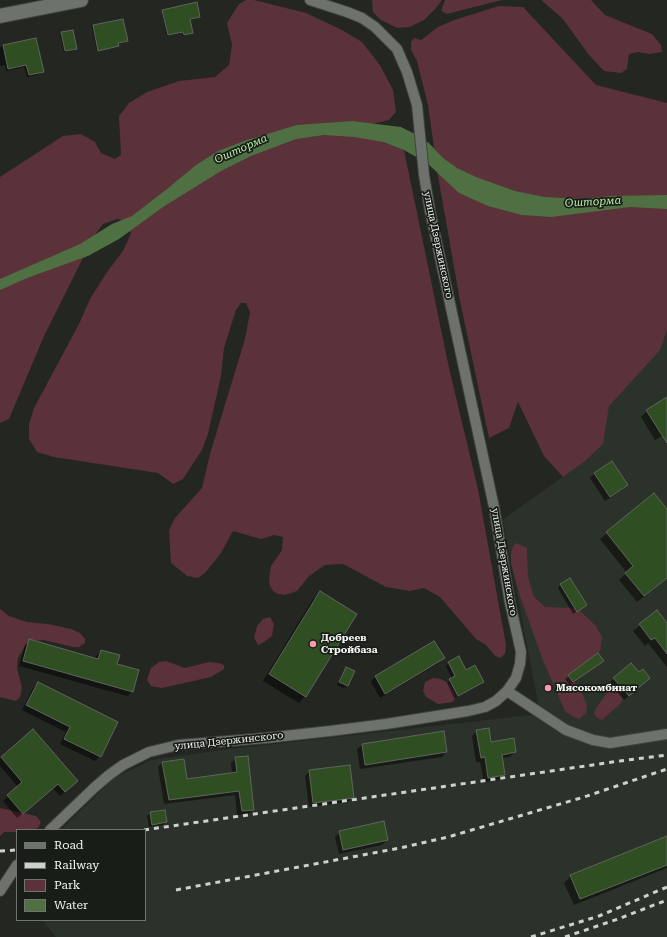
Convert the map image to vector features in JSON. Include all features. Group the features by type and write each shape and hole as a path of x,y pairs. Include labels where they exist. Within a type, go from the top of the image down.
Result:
{"street":[{"path":"0,16 82,0"},
{"name":"улица Дзержинского","path":"51,829 109,775 123,765 149,752 178,745 323,732 468,711 485,707 496,701 507,691 516,678 520,664 521,652 510,603 494,507 430,211 424,175 417,105 407,72 397,49 375,27 362,18 310,0"},
{"path":"507,691 566,730 593,740 610,743 667,734"},
{"path":"0,891 16,867"}],"shaded area":[{"path":"667,255 667,937 56,937 43,921 146,921 146,829 62,829 114,778 151,760 222,750 540,714 503,519 563,477"}],"green space":[{"path":"246,0 254,0 306,13 342,30 362,42 380,65 393,90 396,112 389,120 372,124 367,129 383,142 404,150 449,368 478,489 506,645 505,654 500,658 495,656 486,645 476,639 440,597 424,588 410,591 386,587 343,564 325,565 309,576 297,591 285,595 278,594 273,591 270,586 269,579 271,566 282,550 283,537 274,535 261,539 233,531 221,553 206,572 198,578 187,576 171,563 169,530 175,518 202,488 210,454 245,339 250,312 246,303 241,303 236,310 224,348 221,376 208,434 202,450 183,479 173,484 158,473 54,457 37,452 29,439 29,424 34,408 79,324 90,299 107,272 123,251 131,233 127,221 117,219 103,224 94,236 44,336 9,419 0,423 0,177 63,136 81,134 95,142 101,153 115,159 121,155 119,116 129,103 147,92 179,81 215,77 229,65 232,45 227,23 239,4"},
{"path":"372,0 442,0 424,20 410,27 397,28 381,20 373,12"},
{"path":"445,0 502,0 447,14 441,11"},
{"path":"541,0 591,0 605,15 652,34 661,45 662,52 649,54 638,52 629,54 627,69 621,73 604,71 589,55 562,18"},
{"path":"499,6 523,7 596,85 667,103 667,330 660,350 609,406 603,444 585,461 563,477 544,456 518,402 509,428 489,438 460,301 438,176 428,105 417,61 411,50 411,42 414,38 421,40 438,27 454,20"},
{"path":"516,543 527,548 528,577 534,597 545,607 577,608 596,626 602,637 600,651 574,674 575,684 581,691 587,705 586,713 579,719 565,711 542,658 520,596 511,564 513,546"},
{"path":"0,609 9,616 27,622 48,624 71,629 80,633 85,639 85,643 79,647 44,640 32,641 25,646 18,658 17,668 22,688 20,697 16,701 0,697"},
{"path":"270,617 274,624 272,636 258,645 254,638 257,626 263,619"},
{"path":"166,661 185,668 209,662 218,663 224,665 224,669 211,677 162,688 151,686 147,680 151,668 159,662"},
{"path":"433,678 441,679 450,684 456,695 453,702 438,704 426,697 423,691 425,682"},
{"path":"615,690 620,691 623,699 620,704 602,720 596,717 594,713 596,708 607,693"},
{"path":"0,808 36,816 41,822 38,828 16,829 16,832 4,832 0,836"}],"water":[{"name":"Ошторма","path":"352,121 401,127 429,143 443,158 457,168 476,177 515,191 544,197 583,199 611,196 667,195 667,209 630,207 551,217 522,215 488,206 459,193 427,163 404,150 383,142 355,137 324,135 296,139 251,156 221,171 163,207 119,239 88,256 27,278 0,290 0,279 80,244 112,224 132,216 196,165 218,151 247,140 297,125"}],"building":[{"path":"197,2 200,17 190,19 193,33 184,35 183,32 168,35 162,10"},
{"path":"123,19 128,41 118,43 119,46 98,51 93,25"},
{"path":"73,30 77,49 65,51 61,32"},
{"path":"36,38 44,72 29,75 26,65 8,69 3,45"},
{"path":"667,397 667,443 646,410"},
{"path":"612,461 628,485 610,497 594,473"},
{"path":"654,493 667,509 667,578 644,596 625,573 633,566 606,532"},
{"path":"570,578 587,605 577,612 560,584"},
{"name":"Добреев Стройбаза","path":"320,591 357,614 306,697 269,674"},
{"path":"657,610 667,623 667,654 655,638 651,640 639,624"},
{"path":"29,639 98,659 101,650 120,655 117,664 139,670 133,692 23,661"},
{"path":"434,641 445,658 385,694 375,676"},
{"path":"598,653 604,661 573,682 568,675"},
{"path":"459,656 466,670 475,665 484,682 458,696 449,679 455,676 448,662"},
{"path":"631,663 639,672 643,669 650,678 629,696 613,678"},
{"path":"346,667 355,671 348,686 339,682"},
{"path":"38,682 118,722 101,757 64,739 70,727 26,705"},
{"path":"489,728 491,742 514,738 516,752 502,755 505,775 488,778 485,757 481,758 476,730"},
{"path":"33,729 78,781 65,792 58,784 23,814 7,795 22,782 1,757"},
{"path":"444,731 447,752 365,765 362,744"},
{"path":"248,756 254,810 242,811 239,791 169,800 162,762 184,759 187,779 237,772 235,757"},
{"path":"350,765 354,798 313,803 309,770"},
{"path":"165,810 167,822 152,825 150,812"},
{"path":"384,821 388,840 343,850 339,831"},
{"path":"667,836 667,865 580,899 570,875"}],"railway":[{"path":"146,830 667,755"},
{"path":"176,890 400,848 448,837 584,797 667,769"},
{"path":"0,851 16,850"},
{"path":"531,937 599,916 667,887"},
{"path":"565,937 667,900"}],"place":[{"name":"Добреев Стройбаза","path":"313,644"},
{"name":"Мясокомбинат","path":"548,688"}]}
